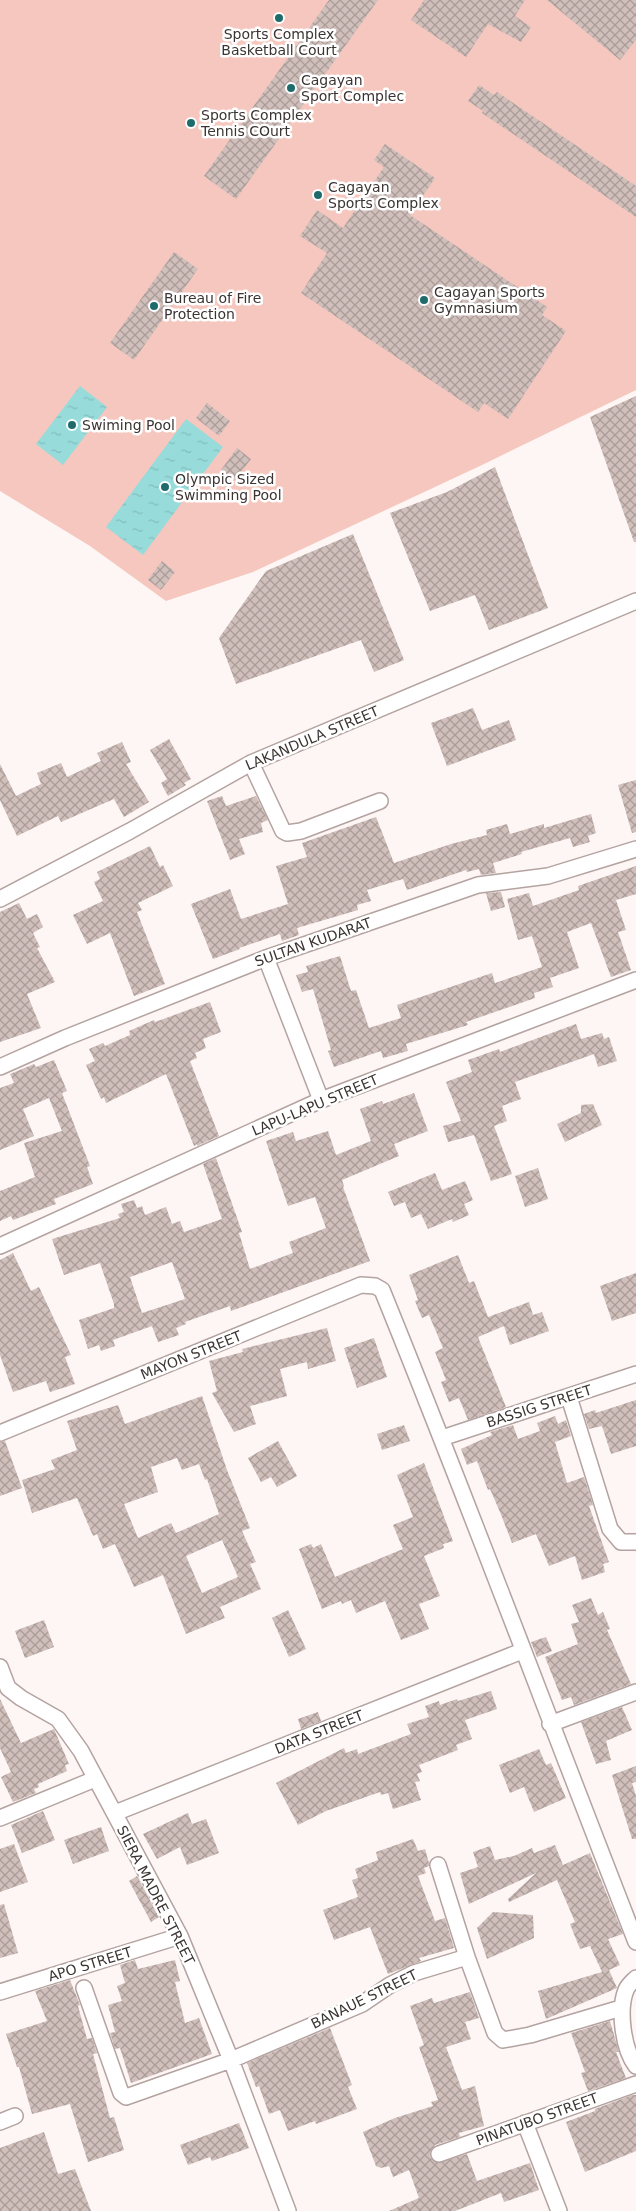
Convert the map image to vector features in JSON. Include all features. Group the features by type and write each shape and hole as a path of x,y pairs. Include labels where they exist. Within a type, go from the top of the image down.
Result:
{"street":[{"name":"LAKANDULA STREET","path":"0,899 130,831 251,763 636,601"},
{"path":"251,763 282,830 287,833 301,831 380,801"},
{"name":"SULTAN KUDARAT","path":"0,1067 65,1038 266,958 478,885 548,876 636,849"},
{"path":"266,958 321,1100"},
{"name":"LAPU-LAPU STREET","path":"0,1246 321,1100 636,980"},
{"name":"MAYON STREET","path":"0,1434 361,1285 375,1286 382,1290 442,1438"},
{"name":"BASSIG STREET","path":"442,1438 636,1374"},
{"path":"569,1397 610,1529 621,1542 636,1542"},
{"path":"442,1438 550,1724 636,1942"},
{"name":"DATA STREET","path":"115,1813 522,1651"},
{"name":"SIERA MADRE STREET","path":"0,1667 8,1688 21,1698 58,1719 81,1751 115,1813 180,1936 231,2060 288,2211"},
{"path":"550,1724 636,1692"},
{"path":"0,1818 95,1779"},
{"path":"438,1865 467,1957 495,2033 503,2040 530,2035 621,2008"},
{"name":"APO STREET","path":"0,1992 180,1936"},
{"name":"BANAUE STREET","path":"84,1988 121,2093 126,2097 231,2060 362,2004 390,1985 414,1973 467,1957"},
{"path":"636,1978 626,1988 621,2008 624,2035 636,2066"},
{"name":"PINATUBO STREET","path":"439,2154 636,2084"},
{"path":"0,2122 15,2116"},
{"path":"525,2123 559,2211"}],"shaded area":[{"name":"Cagayan Sports Complex","path":"0,0 636,0 636,390 482,465 253,572 166,601 90,546 0,491"}],"water":[{"name":"Swiming Pool","path":"80,386 107,407 63,465 36,444"},
{"name":"Olympic Sized Swimming Pool","path":"186,419 223,447 143,555 106,527"}],"building":[{"name":"Cagayan Sport Complec","path":"329,0 378,0 236,199 204,176"},
{"path":"424,0 525,0 515,16 531,27 521,42 488,24 466,57 411,20"},
{"path":"547,0 636,0 636,40 620,60"},
{"path":"479,85 494,95 497,92 636,186 636,217 482,113 483,111 468,101"},
{"name":"Cagayan Sports Gymnasium","path":"385,144 435,178 410,215 547,307 542,315 566,331 508,419 484,403 478,412 301,293 327,253 300,236 317,210 343,228 384,167 374,160"},
{"name":"Bureau of Fire Protection","path":"174,252 198,269 134,360 110,343"},
{"path":"636,396 636,542 634,542 590,417"},
{"path":"207,403 230,421 219,436 196,418"},
{"path":"237,448 251,459 235,480 221,470"},
{"path":"495,467 548,608 489,630 475,595 430,611 390,513 447,492"},
{"path":"353,534 404,660 374,672 361,640 236,684 219,638 266,571"},
{"path":"162,561 175,572 161,590 148,580"},
{"path":"473,708 482,730 509,720 516,740 447,766 431,723"},
{"path":"169,739 191,779 184,783 186,785 168,796 161,783 167,779 150,750"},
{"path":"122,742 131,762 126,764 149,802 124,817 114,799 61,822 58,816 17,836 0,800 0,764 16,796 41,784 37,773 61,763 67,777 101,761 97,753"},
{"path":"636,780 636,832 632,833 618,785"},
{"path":"222,796 226,806 256,796 268,820 261,823 263,832 239,839 245,854 230,860 207,801"},
{"path":"591,814 596,833 588,836 590,842 573,847 570,838 521,852 522,854 493,863 496,873 481,875 479,869 467,872 466,870 407,890 403,879 367,890 371,901 357,905 358,910 297,928 299,935 282,941 280,934 213,959 191,904 230,889 241,919 288,904 276,866 307,857 302,843 376,817 394,863 451,844 487,835 486,830 507,824 510,834 544,824 544,828"},
{"path":"150,846 160,867 163,865 173,886 138,903 142,910 137,912 165,984 134,996 110,933 87,944 73,915 103,901 94,882 100,879 97,872"},
{"path":"636,866 636,894 616,900 626,930 618,932 631,970 611,977 591,923 567,932 579,968 550,978 553,987 534,993 535,998 466,1022 468,1025 406,1044 408,1051 383,1058 381,1051 334,1067 328,1051 331,1050 313,989 302,992 296,975 308,972 306,966 340,956 351,991 356,990 369,1028 401,1018 397,1005 492,973 495,983 542,967 532,936 518,940 507,899 529,893 533,906 579,890 578,886"},
{"path":"501,892 505,907 491,911 486,893"},
{"path":"19,903 27,919 37,914 43,927 33,933 40,947 37,948 55,982 27,994 41,1028 0,1042 0,912"},
{"path":"210,1002 221,1032 203,1039 206,1048 195,1053 197,1058 190,1061 219,1136 194,1146 166,1074 106,1103 104,1097 101,1099 86,1065 95,1061 89,1049 103,1043 105,1046 130,1035 129,1031 154,1020 155,1022"},
{"path":"576,1024 581,1039 602,1033 604,1039 609,1037 617,1061 598,1067 594,1054 515,1082 521,1099 502,1106 507,1121 494,1126 512,1174 491,1181 474,1135 448,1142 443,1126 461,1121 446,1082 472,1072 468,1060 499,1049 500,1052"},
{"path":"54,1060 67,1091 62,1093 90,1166 87,1167 93,1184 54,1199 56,1204 13,1220 11,1216 0,1221 0,1191 35,1177 24,1143 62,1131 49,1098 23,1109 34,1136 0,1150 0,1088 14,1083 10,1074 34,1064 36,1067"},
{"path":"414,1093 428,1131 394,1144 399,1156 342,1180 370,1261 231,1311 230,1306 185,1322 186,1324 176,1328 179,1335 158,1342 152,1326 113,1340 115,1346 101,1351 99,1345 88,1349 79,1320 114,1308 114,1304 100,1263 64,1275 52,1239 120,1218 118,1214 124,1212 121,1204 134,1200 137,1208 142,1206 145,1215 166,1207 172,1224 180,1221 184,1232 222,1219 203,1164 216,1158 242,1232 239,1233 250,1269 293,1253 289,1242 326,1228 315,1197 288,1206 266,1141 293,1132 296,1141 328,1131 336,1155 371,1141 360,1109 382,1101 383,1104","holes":["172,1262 185,1299 142,1313 130,1277"]},
{"path":"593,1104 602,1125 565,1142 557,1124 581,1113 581,1105"},
{"path":"538,1168 548,1199 525,1207 515,1176"},
{"path":"435,1173 442,1190 465,1181 473,1200 464,1204 469,1215 453,1222 452,1219 428,1229 421,1214 411,1218 405,1202 394,1206 388,1192"},
{"path":"13,1253 31,1291 39,1287 71,1355 65,1357 75,1384 50,1392 46,1381 13,1392 0,1355 0,1260"},
{"path":"458,1255 469,1283 474,1281 488,1317 529,1302 533,1315 542,1312 549,1331 510,1345 504,1326 478,1337 506,1407 468,1420 459,1398 449,1402 441,1382 446,1380 435,1352 443,1348 429,1315 422,1318 415,1301 418,1300 409,1275"},
{"path":"636,1273 636,1313 612,1321 600,1286"},
{"path":"327,1328 336,1361 308,1369 307,1362 280,1369 287,1396 250,1406 256,1424 234,1432 212,1393 217,1391 209,1361 243,1352 242,1349"},
{"path":"374,1338 387,1377 357,1388 344,1348"},
{"path":"202,1396 227,1470 250,1528 242,1531 256,1562 250,1564 261,1589 220,1607 225,1618 186,1634 163,1575 134,1587 115,1544 103,1549 97,1534 93,1536 77,1498 32,1513 22,1480 55,1469 51,1460 77,1450 67,1421 118,1405 125,1424","holes":["177,1458 182,1470 199,1464 205,1480 207,1479 219,1514 176,1533 171,1523 138,1538 124,1504 158,1492 151,1467","222,1540 238,1577 202,1593 186,1556"]},
{"path":"636,1400 636,1446 611,1454 602,1426 589,1429 584,1414 595,1410 596,1413"},
{"path":"555,1416 558,1424 566,1420 571,1436 555,1442 567,1483 584,1477 593,1505 589,1506 609,1562 603,1564 605,1572 582,1580 575,1556 549,1566 536,1534 512,1543 477,1461 467,1465 461,1449 492,1435 490,1432 513,1425 518,1439 540,1431 537,1423"},
{"path":"404,1425 410,1441 382,1450 377,1434"},
{"path":"5,1441 22,1488 0,1496 0,1442"},
{"path":"278,1441 297,1476 277,1487 271,1477 261,1482 248,1458"},
{"path":"424,1463 453,1541 443,1544 444,1548 424,1556 440,1596 419,1604 429,1629 401,1640 385,1601 356,1613 351,1600 342,1604 341,1601 322,1609 299,1549 311,1544 313,1548 321,1544 335,1577 403,1549 393,1525 413,1517 397,1475"},
{"path":"591,1598 598,1615 603,1612 610,1629 607,1630 631,1684 574,1705 571,1697 562,1700 545,1657 578,1644 571,1624 579,1622 572,1605"},
{"path":"288,1610 306,1649 289,1657 272,1618"},
{"path":"44,1620 54,1647 25,1658 15,1631"},
{"path":"546,1637 552,1651 537,1657 531,1642"},
{"path":"491,1691 497,1709 465,1720 472,1739 456,1745 458,1750 419,1765 422,1772 417,1774 420,1781 415,1782 421,1800 393,1809 388,1793 381,1795 380,1792 326,1811 298,1825 276,1783 344,1748 346,1753 357,1749 358,1754 411,1734 407,1724 429,1717 425,1706 439,1701 440,1705 457,1699 458,1701"},
{"path":"0,1699 21,1743 54,1729 69,1764 65,1765 67,1771 38,1784 39,1787 34,1789 36,1793 13,1802 1,1777 11,1772 0,1748"},
{"path":"622,1707 632,1730 606,1741 611,1760 596,1764 581,1722"},
{"path":"318,1712 321,1721 301,1729 298,1719"},
{"path":"539,1749 546,1765 551,1763 566,1798 534,1812 524,1787 510,1793 499,1765"},
{"path":"636,1766 636,1782 632,1783 636,1796 636,1839 632,1839 612,1775"},
{"path":"43,1811 55,1840 22,1853 11,1825"},
{"path":"188,1813 192,1824 206,1819 219,1853 187,1865 180,1847 157,1859 143,1834"},
{"path":"101,1827 109,1851 73,1864 64,1840"},
{"path":"413,1839 418,1851 425,1849 429,1863 429,1866 424,1868 426,1873 418,1876 435,1921 445,1918 454,1948 419,1958 421,1961 388,1974 370,1927 334,1940 323,1910 358,1897 352,1880 358,1878 355,1869 378,1860 376,1852"},
{"path":"14,1844 28,1882 0,1892 0,1849"},
{"path":"555,1845 563,1865 590,1853 623,1934 608,1939 620,1965 609,1970 617,1988 546,2019 538,1991 602,1972 590,1946 580,1949 570,1924 575,1922 557,1880 509,1902 508,1899 536,1873 469,1904 460,1873 478,1867 473,1852 490,1846 495,1860 514,1856 532,1848 534,1853"},
{"path":"137,1876 159,1917 151,1922 129,1881"},
{"path":"4,1904 18,1953 0,1958 0,1905"},
{"path":"493,1912 533,1915 534,1938 487,1959 477,1928"},
{"path":"135,1960 138,1969 175,1960 180,1981 175,1982 185,2023 199,2018 212,2054 131,2083 120,2048 115,2049 110,2033 115,2032 108,2005 122,2001 117,1986 125,1983 120,1965"},
{"path":"70,1980 80,2005 78,2006 87,2039 92,2038 97,2053 93,2054 110,2118 114,2117 124,2150 88,2162 70,2104 32,2114 19,2067 17,2067 6,2034 47,2021 35,1991"},
{"path":"470,1992 479,2018 465,2022 471,2039 446,2047 462,2090 475,2086 484,2126 459,2133 460,2137 435,2145 430,2152 430,2157 438,2163 467,2154 477,2181 530,2163 539,2190 504,2202 501,2193 455,2211 389,2211 419,2198 409,2170 393,2177 389,2166 381,2168 376,2166 363,2132 395,2118 433,2106 431,2102 438,2100 419,2047 424,2045 410,2006 432,1998 434,2003"},
{"path":"610,2021 619,2052 616,2052 626,2078 588,2091 581,2073 585,2072 571,2033"},
{"path":"330,2028 352,2085 348,2087 357,2109 316,2124 315,2121 288,2131 280,2110 269,2114 259,2086 256,2087 247,2063"},
{"path":"636,2095 636,2151 585,2172 566,2122"},
{"path":"239,2123 249,2148 212,2161 210,2157 188,2165 180,2145"},
{"path":"44,2132 58,2174 75,2169 91,2211 0,2211 0,2148"}],"place":[{"name":"Sports Complex Basketball Court","path":"279,18"},
{"name":"Cagayan Sport Complec","path":"291,88"},
{"name":"Sports Complex Tennis COurt","path":"191,123"},
{"name":"Cagayan Sports Complex","path":"318,195"},
{"name":"Cagayan Sports Gymnasium","path":"424,300"},
{"name":"Bureau of Fire Protection","path":"154,306"},
{"name":"Swiming Pool","path":"72,425"},
{"name":"Olympic Sized Swimming Pool","path":"165,487"}]}
